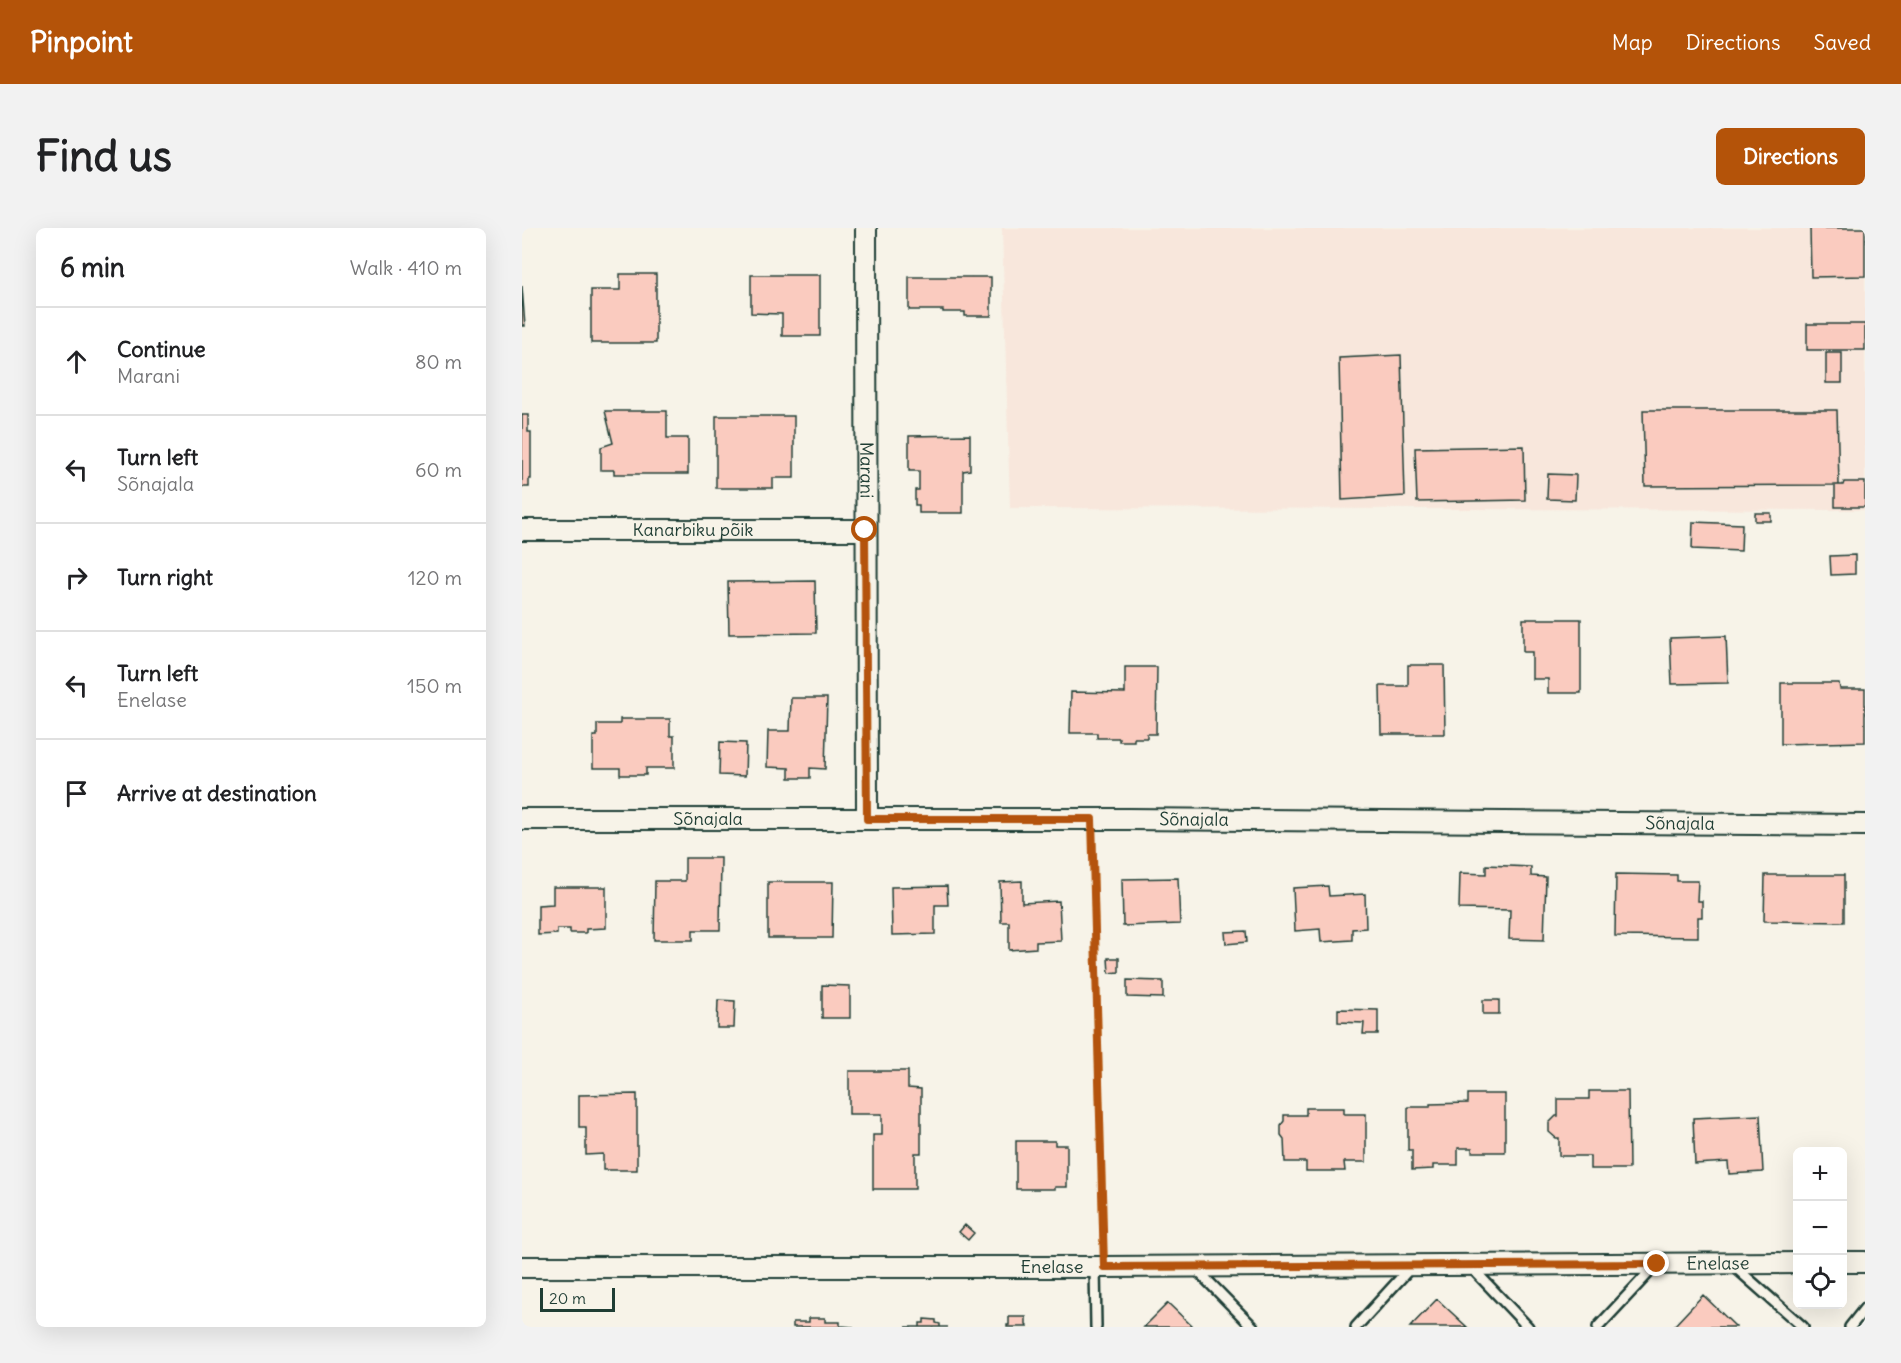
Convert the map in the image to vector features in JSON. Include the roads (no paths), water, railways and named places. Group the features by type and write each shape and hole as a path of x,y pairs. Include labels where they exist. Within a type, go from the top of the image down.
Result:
{"street":[{"name":"Marani","path":"866,228 867,819"},
{"name":"Kanarbiku põik","path":"522,530 865,530"},
{"name":"Sõnajala","path":"522,819 1092,819 1865,825"},
{"path":"1847,1262 1865,1262"},
{"name":"Enelase","path":"522,1267 1100,1267 1793,1263"}],"lane":[{"path":"1731,1263 1803,1327"},
{"path":"1598,1327 1657,1264"},
{"path":"1469,1265 1528,1327"},
{"path":"1194,1266 1253,1327"},
{"path":"1356,1327 1413,1266"},
{"path":"1096,1327 1100,1267"},
{"path":"1850,1327 1865,1308"}]}
